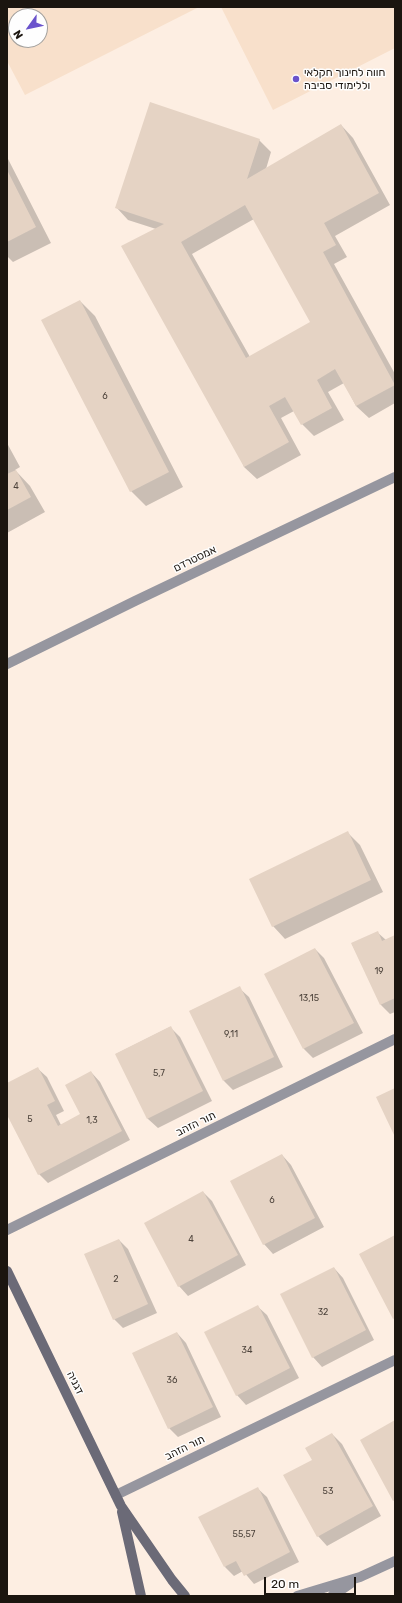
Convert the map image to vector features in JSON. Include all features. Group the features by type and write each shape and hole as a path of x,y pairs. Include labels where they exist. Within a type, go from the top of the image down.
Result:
{"street":[{"name":"אמסטרדם","path":"7,664 169,585 395,478"},
{"name":"תור הזהב","path":"7,1230 395,1039"},
{"name":"דגניה","path":"7,1270 121,1506 172,1580 185,1596"},
{"name":"תור הזהב","path":"116,1495 395,1360"},
{"name":"דגניה","path":"121,1506 141,1596"},
{"path":"332,1596 360,1578 395,1561"},
{"path":"297,1596 360,1578"}],"shaded area":[{"path":"7,7 199,7 25,95 7,61"},
{"name":"חווה לחינוך חקלאי וללימודי סביבה","path":"221,7 395,7 395,48 273,110"}],"building":[{"path":"150,102 260,139 247,179 341,124 379,193 324,223 336,245 323,252 395,385 356,406 335,369 317,380 332,408 301,425 285,397 269,406 289,442 244,467 121,246 164,224 115,208","holes":["245,205 310,322 246,358 181,242"]},
{"path":"7,170 36,227 7,242"},
{"path":"80,300 169,472 130,492 41,320"},
{"path":"16,470 31,497 7,510 7,474"},
{"path":"348,831 371,880 272,927 249,879"},
{"path":"378,931 382,941 395,935 395,998 380,1005 351,943"},
{"path":"315,948 354,1023 303,1049 264,974"},
{"path":"240,986 274,1057 223,1081 189,1011"},
{"path":"171,1026 203,1091 147,1119 115,1054"},
{"path":"38,1067 55,1101 47,1105 58,1126 80,1114 65,1085 91,1071 122,1131 38,1175 7,1115 7,1083"},
{"path":"395,1088 395,1137 376,1097"},
{"path":"282,1154 315,1218 263,1245 230,1181"},
{"path":"203,1191 238,1255 178,1287 144,1223"},
{"path":"395,1235 395,1318 393,1319 359,1254"},
{"path":"119,1239 148,1304 113,1320 84,1254"},
{"path":"334,1267 366,1330 312,1358 280,1294"},
{"path":"258,1305 290,1368 236,1396 204,1332"},
{"path":"177,1332 213,1407 168,1429 132,1353"},
{"path":"395,1420 395,1500 393,1501 360,1440"},
{"path":"332,1433 373,1506 317,1537 283,1475 312,1460 305,1448"},
{"path":"258,1487 290,1552 244,1576 236,1561 224,1567 198,1517"}],"place":[{"name":"חווה לחינוך חקלאי וללימודי סביבה","path":"296,79"}]}
